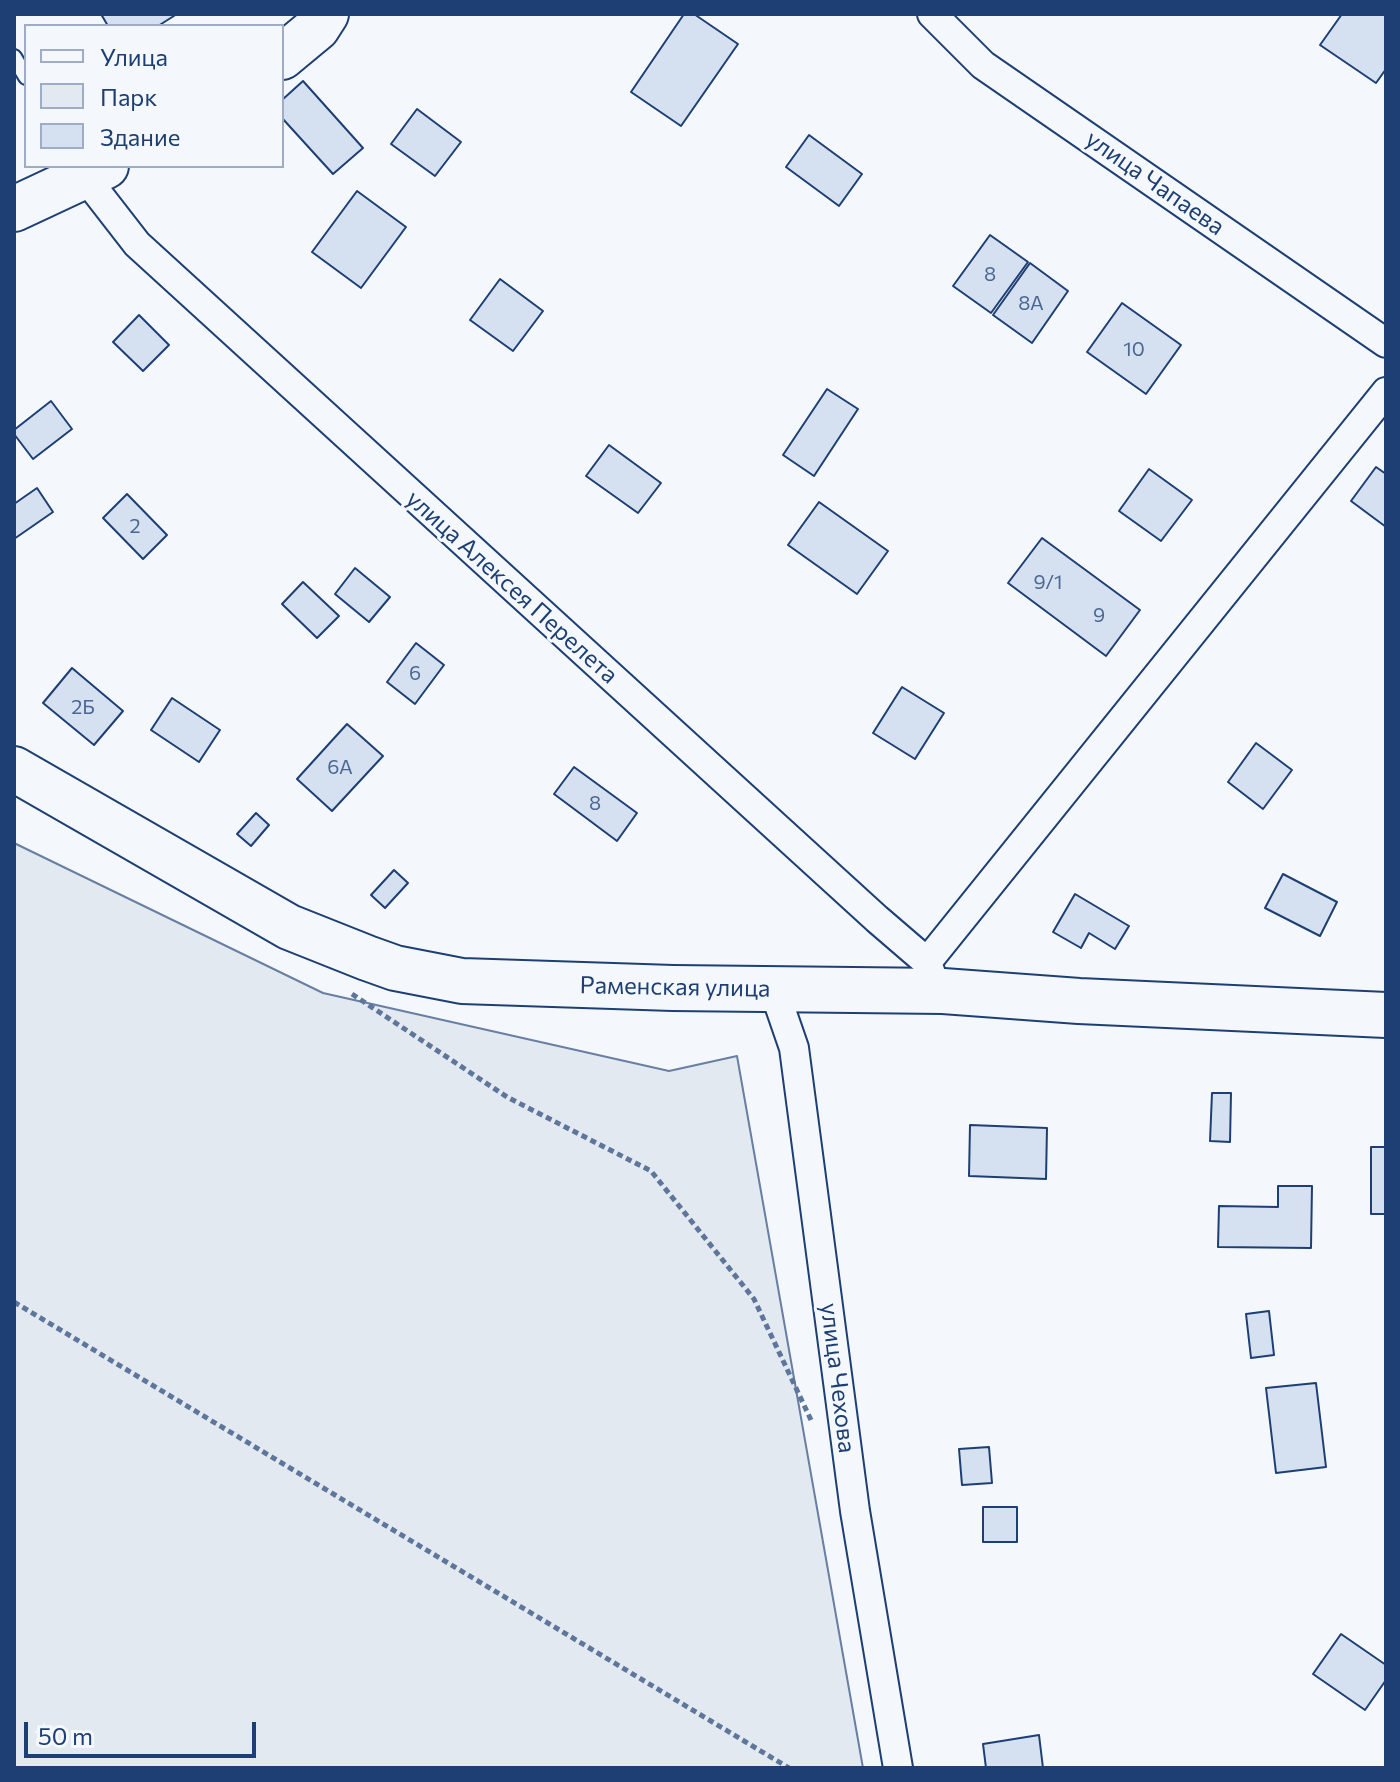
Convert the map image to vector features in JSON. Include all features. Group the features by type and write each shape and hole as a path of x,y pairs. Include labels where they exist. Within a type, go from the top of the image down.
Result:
{"main road":[{"path":"284,55 317,28 326,14"},
{"path":"14,209 90,170"},
{"name":"Раменская улица","path":"14,769 289,927 395,968 462,981 774,990 935,976 1079,1001 1386,1015"}],"street":[{"name":"улица Чапаева","path":"932,14 983,65 1386,343"},
{"name":"улица Алексея Перелета","path":"90,170 137,244 877,919 935,976"},
{"path":"935,976 1386,392"},
{"name":"улица Чехова","path":"774,990 794,1048 855,1511 898,1768"}],"path":[{"path":"351,993 507,1097 651,1171 754,1299 814,1426"},
{"path":"14,1302 789,1768"}],"green space":[{"path":"14,843 323,993 669,1071 737,1056 863,1768 14,1768"}],"building":[{"path":"101,14 177,14 161,24 107,24"},
{"path":"684,14 694,14 738,44 681,126 631,92"},
{"path":"1342,14 1386,14 1386,69 1376,83 1320,45"},
{"path":"303,81 363,148 333,174 284,120 284,98"},
{"path":"417,109 461,142 435,176 391,144"},
{"path":"809,135 862,174 839,206 786,167"},
{"path":"357,191 406,227 361,288 312,252"},
{"path":"990,235 1028,262 991,313 953,286"},
{"path":"1030,263 1068,291 1032,343 993,315"},
{"path":"500,279 543,311 513,351 470,320"},
{"path":"1122,303 1181,345 1146,394 1087,352"},
{"path":"139,315 169,345 143,371 113,342"},
{"path":"827,389 858,409 814,476 783,455"},
{"path":"51,401 72,429 33,459 14,430"},
{"path":"609,445 661,483 638,513 586,476"},
{"path":"1376,467 1386,474 1386,527 1351,501"},
{"path":"1149,469 1192,500 1161,541 1119,511"},
{"path":"37,488 53,512 14,539 14,504"},
{"path":"127,494 167,535 143,559 103,518"},
{"path":"819,502 888,551 857,594 788,545"},
{"path":"1042,538 1140,610 1106,656 1008,583"},
{"path":"355,568 390,597 369,622 335,594"},
{"path":"303,582 339,616 317,638 282,604"},
{"path":"416,643 444,665 415,704 387,682"},
{"path":"72,668 123,711 94,745 43,703"},
{"path":"902,687 944,713 915,759 873,733"},
{"path":"172,698 220,730 199,762 151,730"},
{"path":"347,724 383,756 332,811 297,779"},
{"path":"1256,743 1292,770 1263,809 1228,782"},
{"path":"574,767 637,813 617,841 554,794"},
{"path":"256,813 269,825 251,846 237,834"},
{"path":"394,870 408,883 385,908 371,895"},
{"path":"1283,874 1337,902 1320,936 1265,908"},
{"path":"1075,894 1129,926 1115,949 1089,933 1081,948 1053,932"},
{"path":"1212,1093 1231,1093 1230,1142 1210,1141"},
{"path":"970,1125 1047,1128 1046,1179 969,1176"},
{"path":"1371,1147 1386,1147 1386,1214 1371,1214"},
{"path":"1278,1186 1312,1186 1311,1248 1218,1247 1219,1206 1278,1207"},
{"path":"1269,1311 1274,1355 1251,1358 1246,1314"},
{"path":"1316,1383 1326,1467 1276,1473 1266,1388"},
{"path":"989,1447 992,1483 962,1485 959,1449"},
{"path":"983,1507 1017,1507 1017,1542 983,1542"},
{"path":"1341,1634 1386,1665 1386,1680 1365,1710 1313,1674"},
{"path":"1039,1735 1043,1768 986,1768 983,1744"}]}
